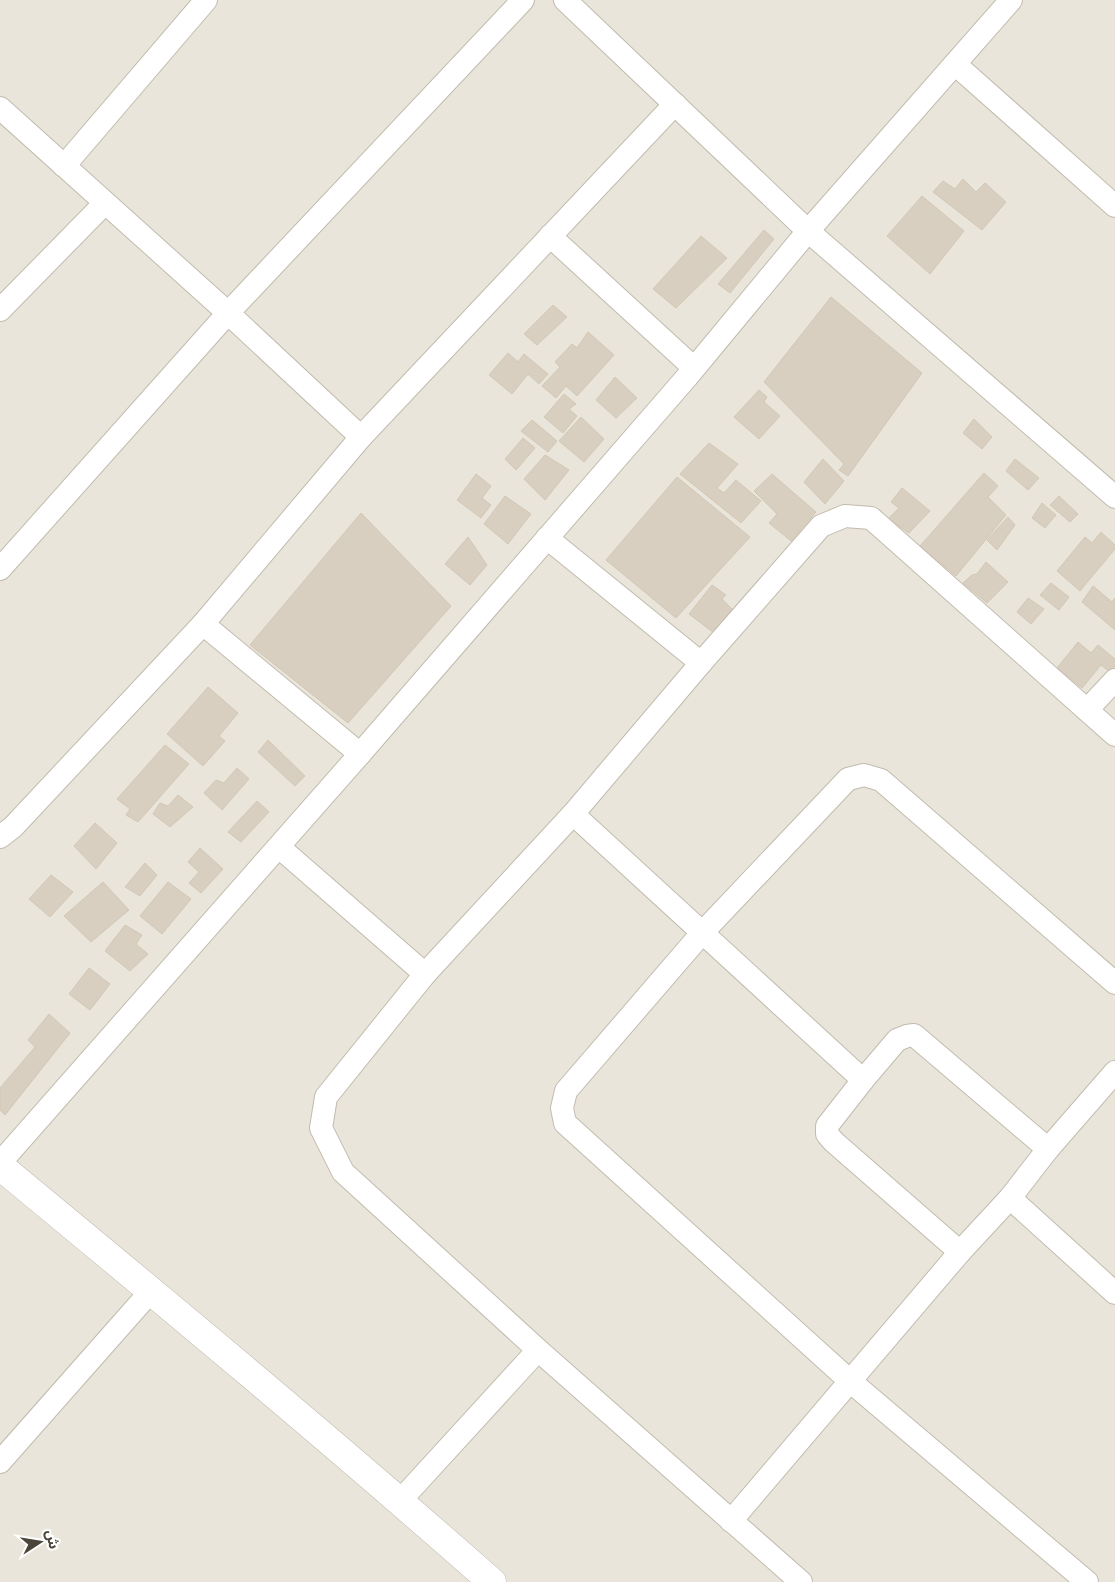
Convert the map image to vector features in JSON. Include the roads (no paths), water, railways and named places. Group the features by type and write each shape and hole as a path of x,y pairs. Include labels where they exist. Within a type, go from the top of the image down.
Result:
{"street":[{"path":"64,166 206,0"},
{"path":"0,569 228,313 523,0"},
{"path":"565,0 808,231 1115,497"},
{"path":"492,1582 400,1501 0,1165 360,754 694,368 808,231 1011,0"},
{"path":"955,64 1111,195"},
{"path":"0,837 13,827 203,624 361,437 675,104"},
{"path":"4,119 64,166 228,313 361,437"},
{"path":"0,310 105,203"},
{"path":"550,236 694,368"},
{"path":"801,1582 538,1350 343,1172 321,1128 326,1097 425,974 573,814 701,663 821,526 845,516 871,518 1115,735"},
{"path":"547,538 701,663"},
{"path":"203,624 360,754"},
{"path":"1087,710 1115,680"},
{"path":"1087,1582 850,1381 565,1123 562,1108 566,1091 702,933 848,779 864,775 881,780 1115,983"},
{"path":"573,814 863,1080"},
{"path":"279,847 425,974"},
{"path":"960,1252 827,1134 827,1126 897,1040 914,1035 1048,1149"},
{"path":"731,1521 960,1252 1010,1198 1048,1149 1115,1072"},
{"path":"1010,1198 1115,1294"},
{"path":"0,1462 150,1291"},
{"path":"400,1501 538,1350"}]}
